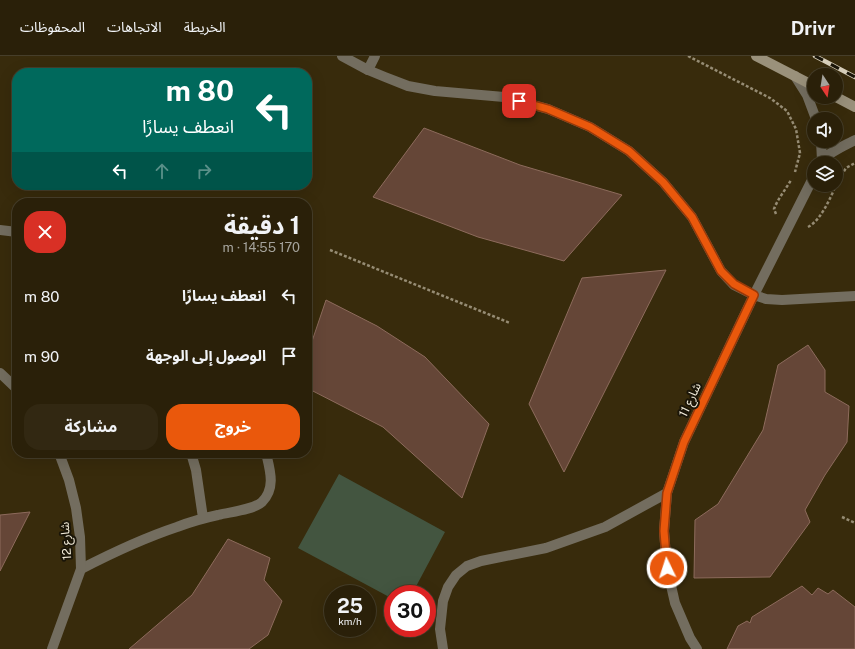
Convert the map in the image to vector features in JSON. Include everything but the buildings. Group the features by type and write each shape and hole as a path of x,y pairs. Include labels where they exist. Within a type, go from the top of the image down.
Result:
{"main road":[{"path":"756,56 807,82"},
{"path":"843,100 855,106"}],"street":[{"path":"342,56 368,70 408,86 435,91 504,97 548,109 590,127 629,151 663,182 692,217 721,271 734,284 754,295 766,299 782,300 855,296"},
{"path":"368,70 375,56"},
{"path":"795,76 807,95 813,112"},
{"path":"828,156 855,140"},
{"name":"شارع 11","path":"697,649 690,638 676,603 667,568 664,531 667,493 684,442 754,295 807,190"},
{"path":"0,230 12,231"},
{"path":"0,373 12,384"},
{"name":"شارع 12","path":"52,649 81,569 80,537 76,508 69,480 61,458"},
{"path":"192,458 196,470 203,518"},
{"path":"81,569 138,541 203,518 248,509 261,503 269,492 271,478 267,458"},
{"path":"443,649 440,630 443,601 448,587 456,575 467,566 481,561 546,548 605,527 667,493"}],"path":[{"path":"688,56 770,98 787,111 796,130 800,153 795,173"},
{"path":"843,173 846,168 855,163"},
{"path":"791,180 774,209 776,214 780,217 798,225 809,227 816,221 830,200 833,192"},
{"path":"330,250 510,323"},
{"path":"842,517 855,523"}],"green space":[{"path":"339,474 445,532 417,585 384,585 384,594 376,590 376,585 367,585 298,548"}],"railway":[{"path":"815,56 855,77"}],"route":[{"path":"519,101 548,109 590,127 629,151 663,182 692,217 721,271 734,284 754,295 684,442 667,493 664,531 667,568"}]}
